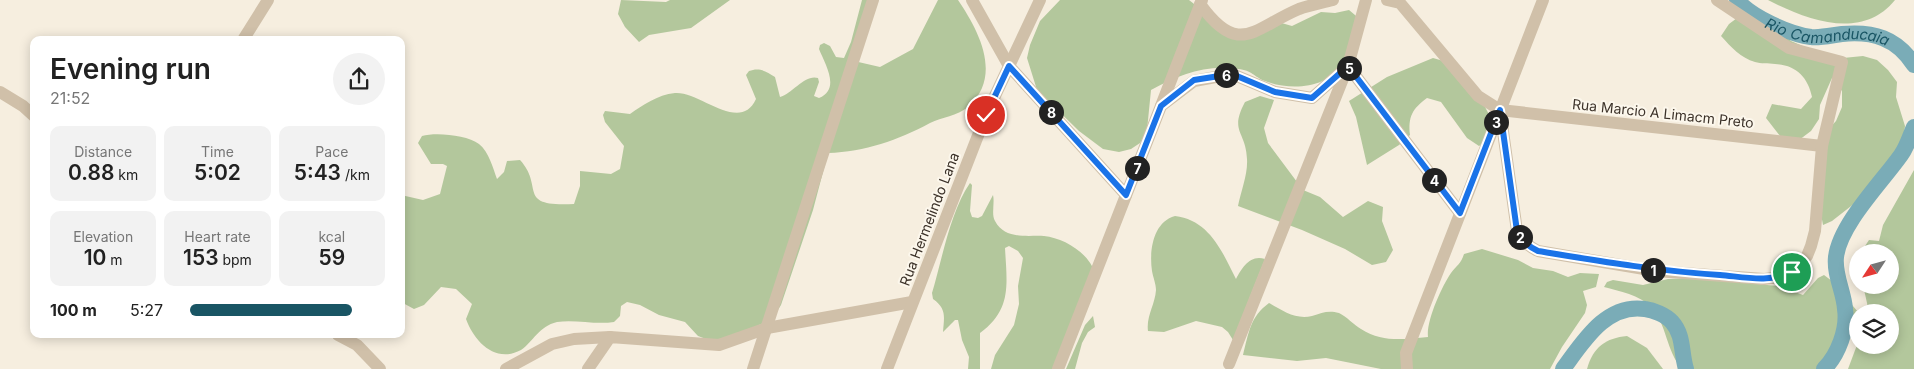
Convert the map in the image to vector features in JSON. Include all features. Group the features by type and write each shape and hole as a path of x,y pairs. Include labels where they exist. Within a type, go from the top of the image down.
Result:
{"street":[{"path":"246,36 268,0"},
{"path":"753,369 873,0"},
{"path":"972,0 1009,66 1126,195"},
{"name":"Rua Hermelindo Lana","path":"887,369 986,115 1040,0"},
{"path":"1201,2 1213,22 1233,34 1257,32 1300,9 1333,0"},
{"path":"1229,364 1348,66 1366,0"},
{"path":"1387,0 1400,2 1478,96 1500,110 1517,231 1524,243 1538,251 1656,271 1764,279 1783,277 1799,266 1811,246 1822,146 1842,62 1789,48 1717,0"},
{"path":"1407,369 1406,353 1543,0"},
{"path":"1058,369 1201,2"},
{"path":"1161,106 1194,80 1232,74 1275,92 1312,98 1348,66"},
{"path":"1348,66 1460,213"},
{"path":"0,92 30,112"},
{"name":"Rua Marcio A Limacm Preto","path":"1500,110 1822,146"},
{"path":"506,369 552,344 574,339 610,337 719,345 767,328 912,302"},
{"path":"588,369 610,337"},
{"path":"344,338 357,345 380,369"}],"green space":[{"path":"621,0 666,2 670,0 730,0 691,28 649,35 639,42 625,27 618,14"},
{"path":"862,0 875,0 854,61 880,67 913,49 938,0 958,0 980,39 986,68 984,82 978,95 968,107 959,112 881,144 868,148 828,153 813,210 781,305 772,319 724,339 706,339 698,336 685,322 659,315 640,305 627,302 621,306 620,316 614,322 557,322 545,327 521,350 512,354 503,354 487,348 474,335 466,319 472,304 456,289 441,287 424,305 414,309 405,304 405,196 423,200 440,194 447,166 431,164 418,143 422,136 435,134 451,135 474,141 485,151 497,179 504,172 507,161 520,160 527,170 534,193 538,199 556,204 574,204 580,186 580,171 611,174 620,169 624,146 605,122 603,115 605,111 630,114 656,98 675,93 685,94 730,112 740,113 749,109 756,99 746,75 749,71 756,69 765,71 775,77 780,97 808,79 818,78 819,82 814,96 819,98 826,94 830,82 830,76 819,49 820,45 824,43 830,46 836,57 844,58 851,42"},
{"path":"1060,0 1189,0 1235,36 1278,22 1292,26 1321,12 1335,13 1349,10 1361,20 1348,59 1337,72 1318,83 1297,87 1286,86 1265,81 1243,70 1215,68 1182,75 1151,90 1147,130 1140,143 1131,149 1119,152 1103,149 1079,131 1037,90 1027,58 1030,45 1040,21"},
{"path":"1768,0 1895,0 1882,13 1867,20 1851,23 1834,23 1817,20"},
{"path":"1741,15 1755,16 1791,41 1833,59 1863,56 1877,60 1897,82 1896,97 1905,126 1903,142 1855,203 1832,221 1823,225 1819,203 1826,132 1836,121 1842,107 1842,91 1832,78 1820,105 1819,119 1811,131 1799,140 1784,141 1766,118 1772,104 1801,109 1812,97 1810,90 1800,73 1782,65 1760,63 1745,58 1736,52 1721,36 1729,24"},
{"path":"1433,58 1447,62 1485,107 1492,120 1492,136 1479,146 1467,138 1441,102 1427,98 1412,114 1410,135 1399,145 1367,165 1356,117 1349,101 1387,77"},
{"path":"1260,96 1274,100 1264,128 1268,143 1303,190 1320,197 1343,217 1368,201 1383,207 1382,221 1393,250 1386,262 1372,265 1345,249 1302,230 1238,206 1247,159 1238,120 1245,102"},
{"path":"1914,170 1914,369 1848,369 1854,354 1899,354 1899,304 1867,304 1865,294 1899,294 1899,244 1866,244 1869,240 1879,241 1883,225"},
{"path":"970,183 972,185 970,211 972,217 978,218 982,216 993,195 994,218 999,227 1004,231 1010,234 1044,236 1060,240 1082,253 1092,266 1095,273 1055,369 991,369 995,355 1014,325 1019,304 1018,286 1023,258 1018,251 1009,246 1005,248 1006,285 1002,305 998,315 980,333 980,369 968,369 969,357 962,340 958,320 955,320 943,332 943,310 933,299 932,293 947,236 957,208"},
{"path":"1175,216 1187,219 1206,230 1220,248 1236,279 1251,260 1255,258 1265,259 1233,340 1222,327 1196,321 1164,332 1148,331 1148,320 1156,290 1151,263 1152,246 1157,231 1162,224"},
{"path":"1482,249 1518,260 1533,268 1553,271 1568,277 1580,273 1599,274 1596,287 1583,291 1587,305 1585,313 1550,369 1381,369 1326,358 1297,361 1243,355 1254,320 1269,303 1300,317 1328,312 1339,313 1361,329 1386,338 1428,337 1429,322 1447,279 1464,254"},
{"path":"1824,275 1832,281 1851,304 1849,304 1849,332 1838,341 1820,369 1682,369 1673,354 1660,321 1651,307 1635,296 1604,287 1607,282 1613,280 1643,285 1668,279 1693,278 1778,286 1803,295 1818,278"},
{"path":"1093,316 1095,327 1088,332 1082,343 1075,369 1066,369 1085,325"},
{"path":"1627,336 1647,348 1663,369 1587,369 1593,355 1601,345 1613,339"}],"waterway":[{"name":"Rio Camanducaia","path":"1737,0 1751,13 1771,24 1802,35 1819,37 1853,33 1883,38 1900,48 1914,65"},
{"name":"Rio Camanducaia","path":"1824,369 1838,349 1846,317 1836,264 1839,244 1853,217 1903,152 1914,127"},
{"name":"Rio Camanducaia","path":"1563,369 1587,337 1607,318 1631,309 1652,310 1672,322 1679,333 1686,369"}],"route":[{"path":"986,115 1009,66 1126,195 1161,106 1194,80 1232,74 1275,92 1312,98 1348,66 1460,213 1500,110 1517,231 1524,243 1531,248 1538,251 1656,271 1764,279 1783,277 1792,272"}]}
